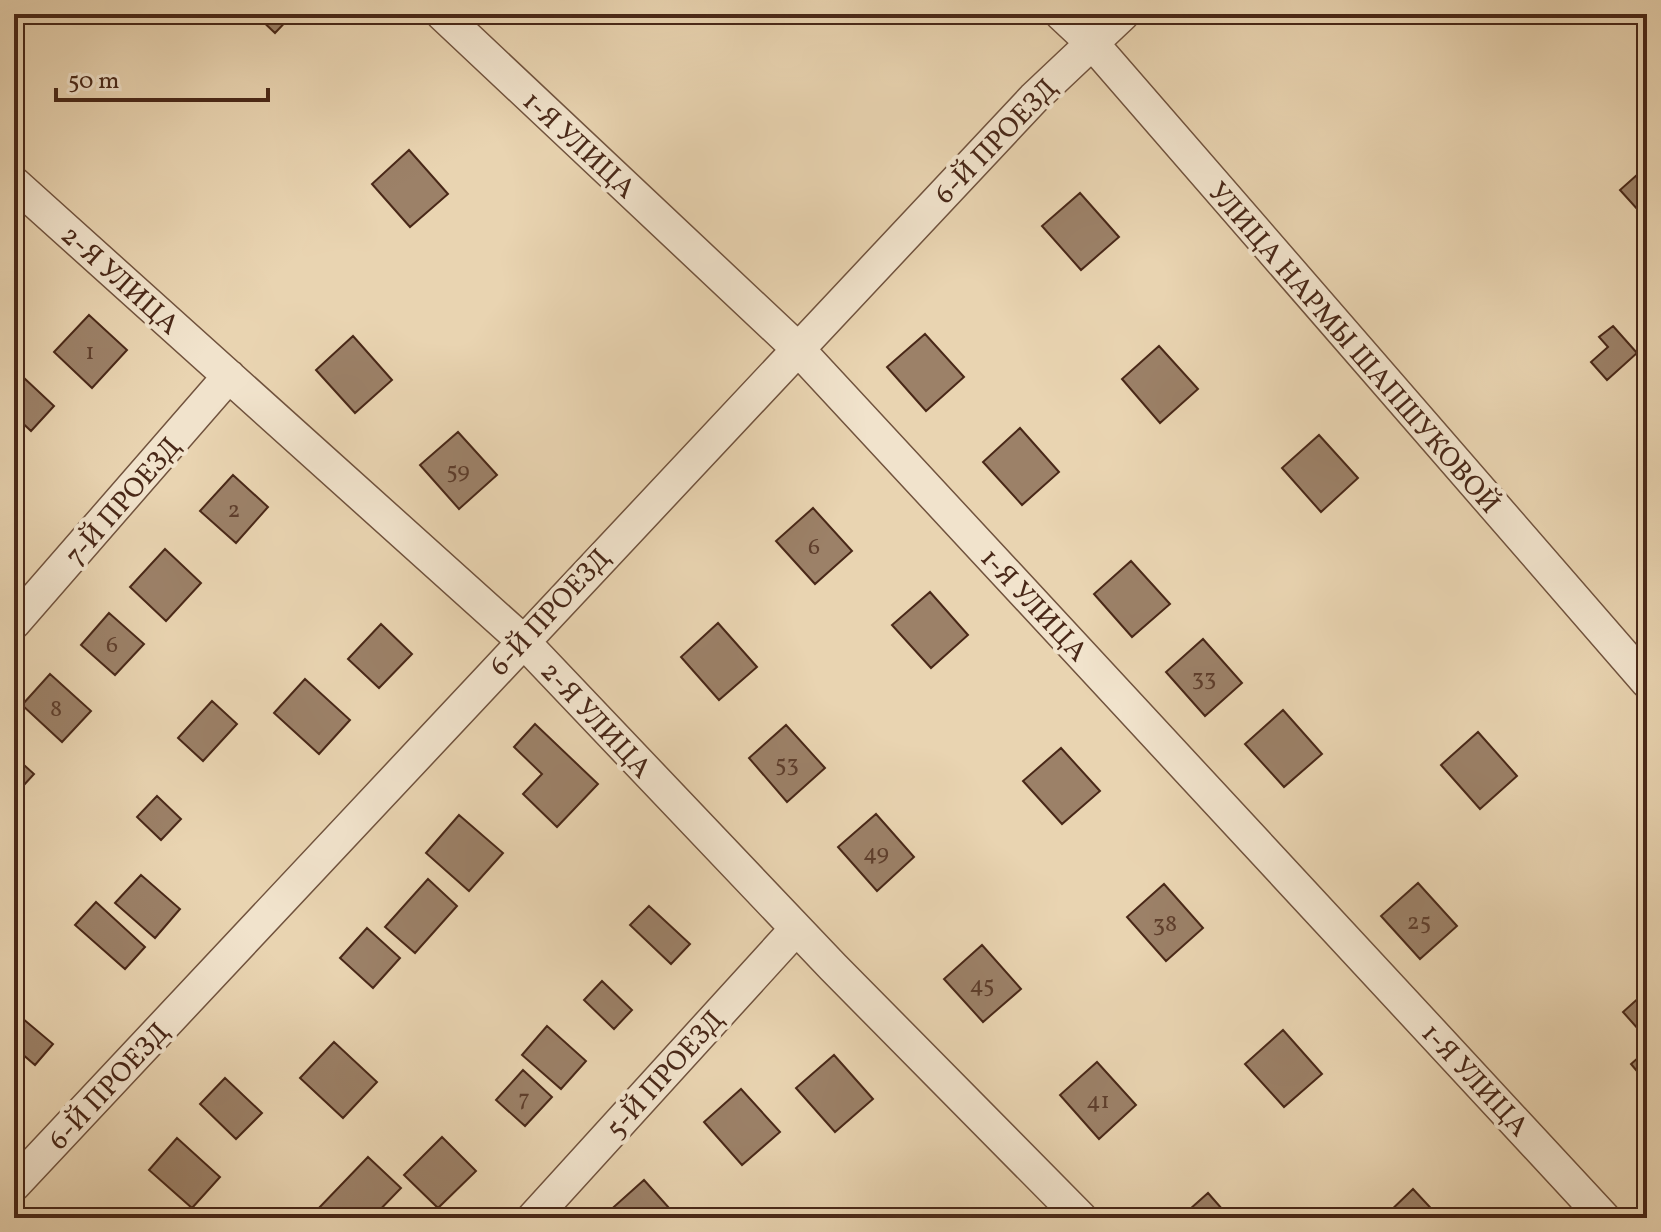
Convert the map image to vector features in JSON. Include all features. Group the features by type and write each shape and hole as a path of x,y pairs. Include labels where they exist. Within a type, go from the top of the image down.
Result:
{"street":[{"name":"1-Я УЛИЦА","path":"442,14 797,348 1604,1218"},
{"name":"УЛИЦА НАРМЫ ШАПШУКОВОЙ","path":"1061,14 1092,43 1647,682"},
{"name":"6-Й ПРОЕЗД","path":"14,1185 797,348 1034,98 1123,14"},
{"name":"2-Я УЛИЦА","path":"14,183 522,640 796,929 1081,1218"},
{"name":"7-Й ПРОЕЗД","path":"14,623 229,376"},
{"name":"5-Й ПРОЕЗД","path":"533,1218 796,929"}],"building":[{"path":"255,14 293,14 275,33"},
{"path":"409,150 448,194 410,227 372,184"},
{"path":"1647,166 1647,220 1620,190"},
{"path":"1080,193 1119,237 1081,270 1042,226"},
{"path":"89,315 127,350 92,388 54,352"},
{"path":"1613,326 1637,353 1607,380 1591,362 1608,347 1599,337"},
{"path":"925,334 964,377 926,411 887,367"},
{"path":"353,336 392,380 355,413 316,370"},
{"path":"1159,346 1198,389 1160,423 1122,379"},
{"path":"23,377 54,406 31,431 14,415 14,386"},
{"path":"1020,428 1059,472 1022,505 983,462"},
{"path":"458,432 497,475 459,509 420,465"},
{"path":"1319,435 1358,478 1321,512 1282,468"},
{"path":"233,475 268,507 236,543 200,511"},
{"path":"813,508 852,551 815,584 776,541"},
{"path":"165,549 201,583 166,621 130,587"},
{"path":"1131,561 1170,604 1132,637 1094,594"},
{"path":"930,592 968,635 931,668 892,625"},
{"path":"109,613 144,644 115,675 81,645"},
{"path":"718,623 757,667 719,700 681,657"},
{"path":"381,624 412,654 379,688 348,659"},
{"path":"1203,639 1242,683 1205,716 1166,672"},
{"path":"50,674 91,711 62,742 22,705"},
{"path":"305,679 350,720 319,754 274,713"},
{"path":"212,701 237,724 203,761 178,738"},
{"path":"1283,710 1322,754 1284,787 1245,744"},
{"path":"535,724 598,784 557,827 523,794 542,774 514,747"},
{"path":"786,725 825,768 787,802 749,758"},
{"path":"1478,732 1517,776 1480,809 1441,765"},
{"path":"1061,748 1100,791 1062,824 1023,781"},
{"path":"14,756 34,774 14,796"},
{"path":"157,796 181,819 161,840 137,817"},
{"path":"876,814 914,857 877,891 838,847"},
{"path":"459,815 503,853 469,891 426,853"},
{"path":"141,875 180,909 155,938 115,903"},
{"path":"428,879 457,906 415,953 385,927"},
{"path":"1418,883 1457,926 1420,959 1381,916"},
{"path":"1164,884 1203,928 1166,961 1127,917"},
{"path":"96,902 145,947 125,969 75,925"},
{"path":"649,906 690,944 671,964 630,925"},
{"path":"367,928 400,958 373,988 340,958"},
{"path":"982,945 1021,989 983,1022 944,979"},
{"path":"602,981 632,1010 614,1029 584,1000"},
{"path":"1642,995 1647,1001 1647,1039 1623,1012"},
{"path":"22,1018 53,1044 35,1065 14,1047 14,1027"},
{"path":"547,1026 586,1061 561,1089 522,1055"},
{"path":"1283,1030 1322,1074 1284,1107 1245,1064"},
{"path":"334,1042 377,1082 343,1118 300,1078"},
{"path":"1647,1050 1647,1083 1631,1064"},
{"path":"834,1055 873,1099 835,1132 796,1088"},
{"path":"1097,1062 1136,1105 1099,1139 1060,1095"},
{"path":"523,1070 552,1097 525,1126 496,1100"},
{"path":"225,1078 262,1113 236,1139 200,1104"},
{"path":"741,1089 780,1132 742,1165 704,1122"},
{"path":"442,1137 476,1171 438,1208 404,1175"},
{"path":"177,1138 220,1177 192,1208 149,1170"},
{"path":"368,1157 401,1188 372,1218 323,1218 316,1211"},
{"path":"644,1180 678,1218 611,1218 607,1213"},
{"path":"1413,1189 1440,1218 1383,1218"},
{"path":"1208,1193 1230,1218 1180,1218"}]}
